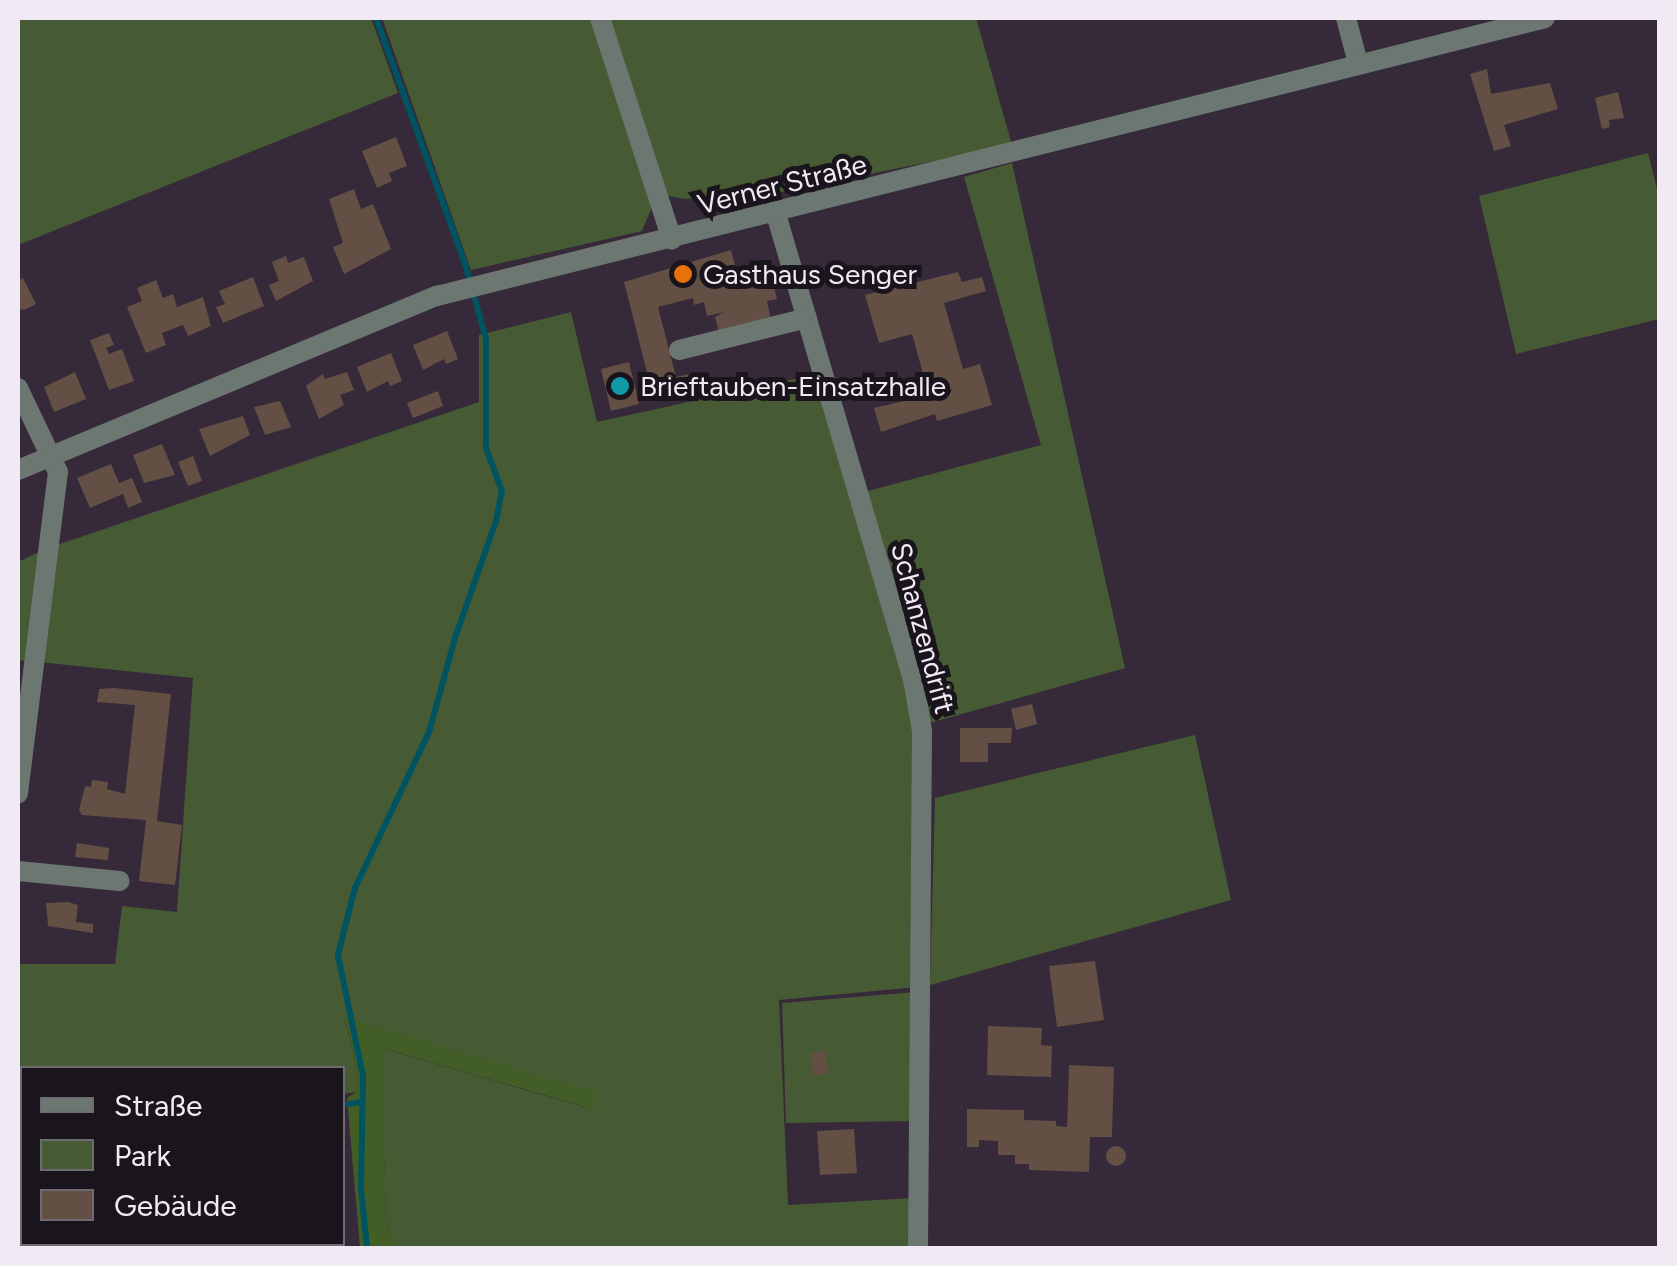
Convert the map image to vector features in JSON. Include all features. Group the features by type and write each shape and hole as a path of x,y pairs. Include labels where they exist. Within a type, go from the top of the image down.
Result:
{"street":[{"path":"600,18 672,240"},
{"path":"1346,18 1358,64"},
{"name":"Verner Straße","path":"18,470 436,296 776,214 1545,18"},
{"name":"Schanzendrift","path":"776,214 912,679 922,731 918,1248"},
{"path":"678,350 807,318"},
{"path":"18,388 58,472 18,794"},
{"path":"18,870 120,881"}],"green space":[{"path":"18,18 371,18 398,93 18,245"},
{"path":"382,18 595,18 654,202 642,231 471,270"},
{"path":"610,18 976,18 1012,145 742,200 733,196 668,196"},
{"path":"1648,153 1659,197 1659,319 1516,354 1479,196"},
{"path":"1012,163 1125,668 930,723 864,492 1041,445 964,177"},
{"path":"571,312 597,422 817,374 919,735 917,987 779,1000 788,1205 914,1198 913,1248 396,1248 386,1224 381,1048 591,1109 345,1018 358,1076 356,1092 345,1094 345,1066 20,1066 18,1082 18,964 115,964 122,906 177,912 193,678 39,662 54,546 479,402 479,335"},
{"path":"41,551 28,661 18,660 18,562"},
{"path":"1195,735 1231,900 930,985 935,798"},
{"path":"916,992 917,1121 786,1123 782,1003"},
{"path":"345,1017 597,1093 592,1109 382,1048 386,1224 396,1248 360,1248 347,1098 356,1092 358,1076"}],"building":[{"path":"1487,69 1491,94 1550,83 1558,109 1504,125 1511,146 1494,151 1470,74"},
{"path":"1618,92 1624,118 1609,120 1610,127 1602,129 1595,98"},
{"path":"396,137 407,166 389,173 392,181 377,188 362,151"},
{"path":"354,189 361,209 373,204 391,249 344,274 333,247 343,243 329,199"},
{"path":"731,250 740,285 772,277 777,299 767,301 771,320 719,333 715,317 725,312 707,316 704,302 694,305 693,298 658,307 676,377 694,373 698,390 654,400 624,282"},
{"path":"286,256 288,263 304,257 313,281 276,301 269,285 279,281 272,262"},
{"path":"958,272 962,282 982,277 986,291 944,303 963,369 980,364 992,405 937,421 935,414 881,432 874,408 929,395 912,334 879,343 865,295"},
{"path":"253,277 264,306 223,323 216,307 225,304 219,291"},
{"path":"23,278 36,304 24,310 18,309 18,281"},
{"path":"156,280 163,298 173,294 177,307 203,297 211,326 188,336 183,325 162,333 166,345 146,353 127,307 142,301 137,288"},
{"path":"447,331 458,359 446,364 444,359 423,370 413,345"},
{"path":"109,333 114,345 106,348 109,354 122,349 134,381 109,390 90,340"},
{"path":"391,353 402,381 390,386 388,381 367,392 357,367"},
{"name":"Brieftauben-Einsatzhalle","path":"629,362 639,404 611,411 601,369"},
{"path":"75,372 86,399 54,412 44,387"},
{"path":"347,372 354,390 340,395 344,405 319,419 306,386 323,374 325,379"},
{"path":"438,391 443,406 413,418 407,403"},
{"path":"280,401 291,427 265,435 254,407"},
{"path":"243,416 250,435 210,456 199,429"},
{"path":"162,444 175,475 144,483 133,455"},
{"path":"193,456 202,481 188,486 178,462"},
{"path":"111,464 119,483 132,478 142,502 128,508 123,494 90,508 77,478"},
{"path":"99,689 171,694 157,821 182,825 175,885 139,881 146,820 82,815 79,810 85,786 91,787 92,780 108,782 107,789 125,794 135,705 97,702"},
{"path":"1032,704 1037,724 1016,730 1011,709"},
{"path":"960,728 1012,728 1011,743 988,743 988,762 960,762"},
{"path":"77,843 109,848 108,860 75,857"},
{"path":"46,903 78,905 76,922 93,924 93,933 48,926"},
{"path":"1095,961 1104,1020 1057,1027 1049,966"},
{"path":"988,1026 1042,1028 1041,1045 1052,1046 1051,1077 987,1075"},
{"path":"825,1051 828,1074 813,1076 811,1053"},
{"path":"1069,1065 1114,1067 1112,1137 1090,1137 1089,1172 1029,1170 1029,1164 1015,1164 1015,1155 998,1155 998,1141 979,1140 979,1147 967,1147 967,1109 1024,1110 1024,1120 1056,1121 1056,1126 1067,1127"},
{"path":"854,1129 857,1173 820,1175 817,1131"},
{"path":"1116,1146 1126,1156 1116,1166 1106,1156"}],"waterway":[{"path":"367,1248 361,1189 363,1076 338,955 355,888 429,732 502,491 486,448 486,339 465,264 376,18"},
{"path":"345,1105 362,1102"}],"place":[{"name":"Gasthaus Senger","path":"683,274"},
{"name":"Brieftauben-Einsatzhalle","path":"620,386"}]}
